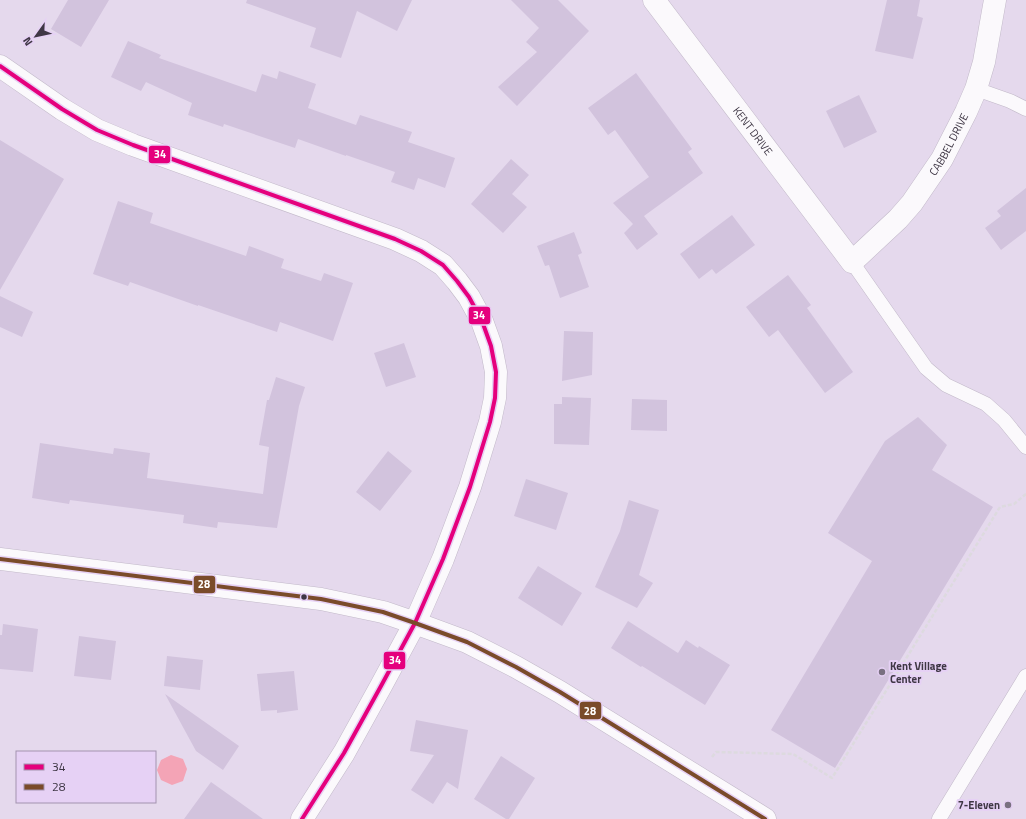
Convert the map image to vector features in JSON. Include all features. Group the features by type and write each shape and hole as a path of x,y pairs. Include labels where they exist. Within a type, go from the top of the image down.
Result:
{"street":[{"name":"KENT DRIVE","path":"654,0 852,262"},
{"name":"CABBEL DRIVE","path":"852,262 898,219 912,202 942,159 976,89 984,62 996,0"},
{"path":"0,66 62,109 97,130 133,145 395,239 420,251 443,266 457,281 469,297 482,320 496,372 495,398 490,422 470,487 443,559 415,622 344,753 302,819"},
{"path":"0,559 321,599 383,612 415,622 467,642 516,667 560,692 764,819"}],"lane":[{"path":"976,89 1010,101 1026,109"},
{"path":"852,262 926,368 946,386 986,404 1004,420 1026,446"},
{"path":"939,819 1026,676"}],"path":[{"path":"699,778 716,752 793,754 832,778 1000,507 1014,504 1026,494"}],"shaded area":[{"path":"171,755 183,759 187,769 183,781 172,785 161,780 157,770 161,760"}],"building":[{"path":"68,0 109,0 81,47 51,29"},
{"path":"247,0 412,0 397,31 357,11 341,58 310,47 316,28 246,3"},
{"path":"511,0 558,0 589,31 517,106 498,87 537,52 526,42 539,28"},
{"path":"887,0 920,0 917,16 923,18 913,59 875,51"},
{"path":"128,41 161,55 159,58 256,92 262,74 277,79 279,71 316,84 308,108 356,125 360,115 412,132 408,142 455,158 445,188 418,178 414,190 391,182 395,172 298,139 295,148 224,124 223,127 188,115 192,103 146,82 141,91 111,77"},
{"path":"636,73 692,149 688,152 703,173 644,216 658,234 637,250 624,233 633,224 613,203 649,177 615,130 608,135 588,108"},
{"path":"859,95 877,132 844,148 826,111"},
{"path":"0,140 64,179 0,290"},
{"path":"511,159 529,175 512,194 527,207 503,233 471,204"},
{"path":"1026,188 1026,231 1001,250 985,228 1001,216 997,211"},
{"path":"118,201 153,213 150,223 246,256 249,246 284,259 281,268 321,281 324,273 353,283 333,341 280,322 277,332 130,282 128,286 93,274"},
{"path":"732,215 755,245 716,274 712,269 699,279 680,254"},
{"path":"574,232 582,253 578,255 589,287 560,298 549,265 545,266 537,246"},
{"path":"788,275 811,305 807,308 853,372 825,393 778,330 769,337 746,307"},
{"path":"0,296 33,312 22,337 0,327"},
{"path":"564,331 593,332 592,375 562,381"},
{"path":"404,343 416,377 386,387 374,353"},
{"path":"276,377 305,387 299,406 277,528 218,522 217,528 183,523 184,515 70,500 69,504 32,498 40,443 113,454 114,448 150,453 147,478 263,494 269,447 259,445 267,400 269,400"},
{"path":"562,397 591,398 589,445 554,444 554,404 562,404"},
{"path":"632,399 667,400 667,431 631,430"},
{"path":"918,417 947,445 932,470 993,507 835,768 771,730 872,561 828,533 885,441"},
{"path":"388,451 412,471 380,511 356,492"},
{"path":"526,479 568,493 556,530 514,516"},
{"path":"629,500 659,510 639,575 653,583 637,608 595,587 620,531"},
{"path":"538,566 582,593 562,626 518,598"},
{"path":"628,621 678,653 686,640 698,648 699,646 730,665 705,705 611,648"},
{"path":"3,624 38,629 33,672 0,669 0,635 2,635"},
{"path":"79,636 116,641 111,680 74,676"},
{"path":"167,656 203,660 200,690 164,686"},
{"path":"294,671 298,710 277,713 277,710 261,711 257,674"},
{"path":"165,694 239,746 223,770 196,751"},
{"path":"416,720 468,730 458,789 447,782 433,804 411,790 434,755 410,751"},
{"path":"501,756 535,778 509,819 506,819 474,799"},
{"path":"211,782 263,819 184,819"}],"transit line":[{"name":"34","path":"0,66 62,109 97,130 133,145 395,239 421,251 443,265 457,281 469,297 482,321 491,346 496,372 495,398 490,422 470,487 443,559 415,623 344,753 302,819"},
{"name":"28","path":"0,559 321,599 383,612 467,642 516,667 560,692 765,819"}],"place":[{"name":"Kent Village Center","path":"882,672"},
{"name":"7-Eleven","path":"1008,805"}]}
